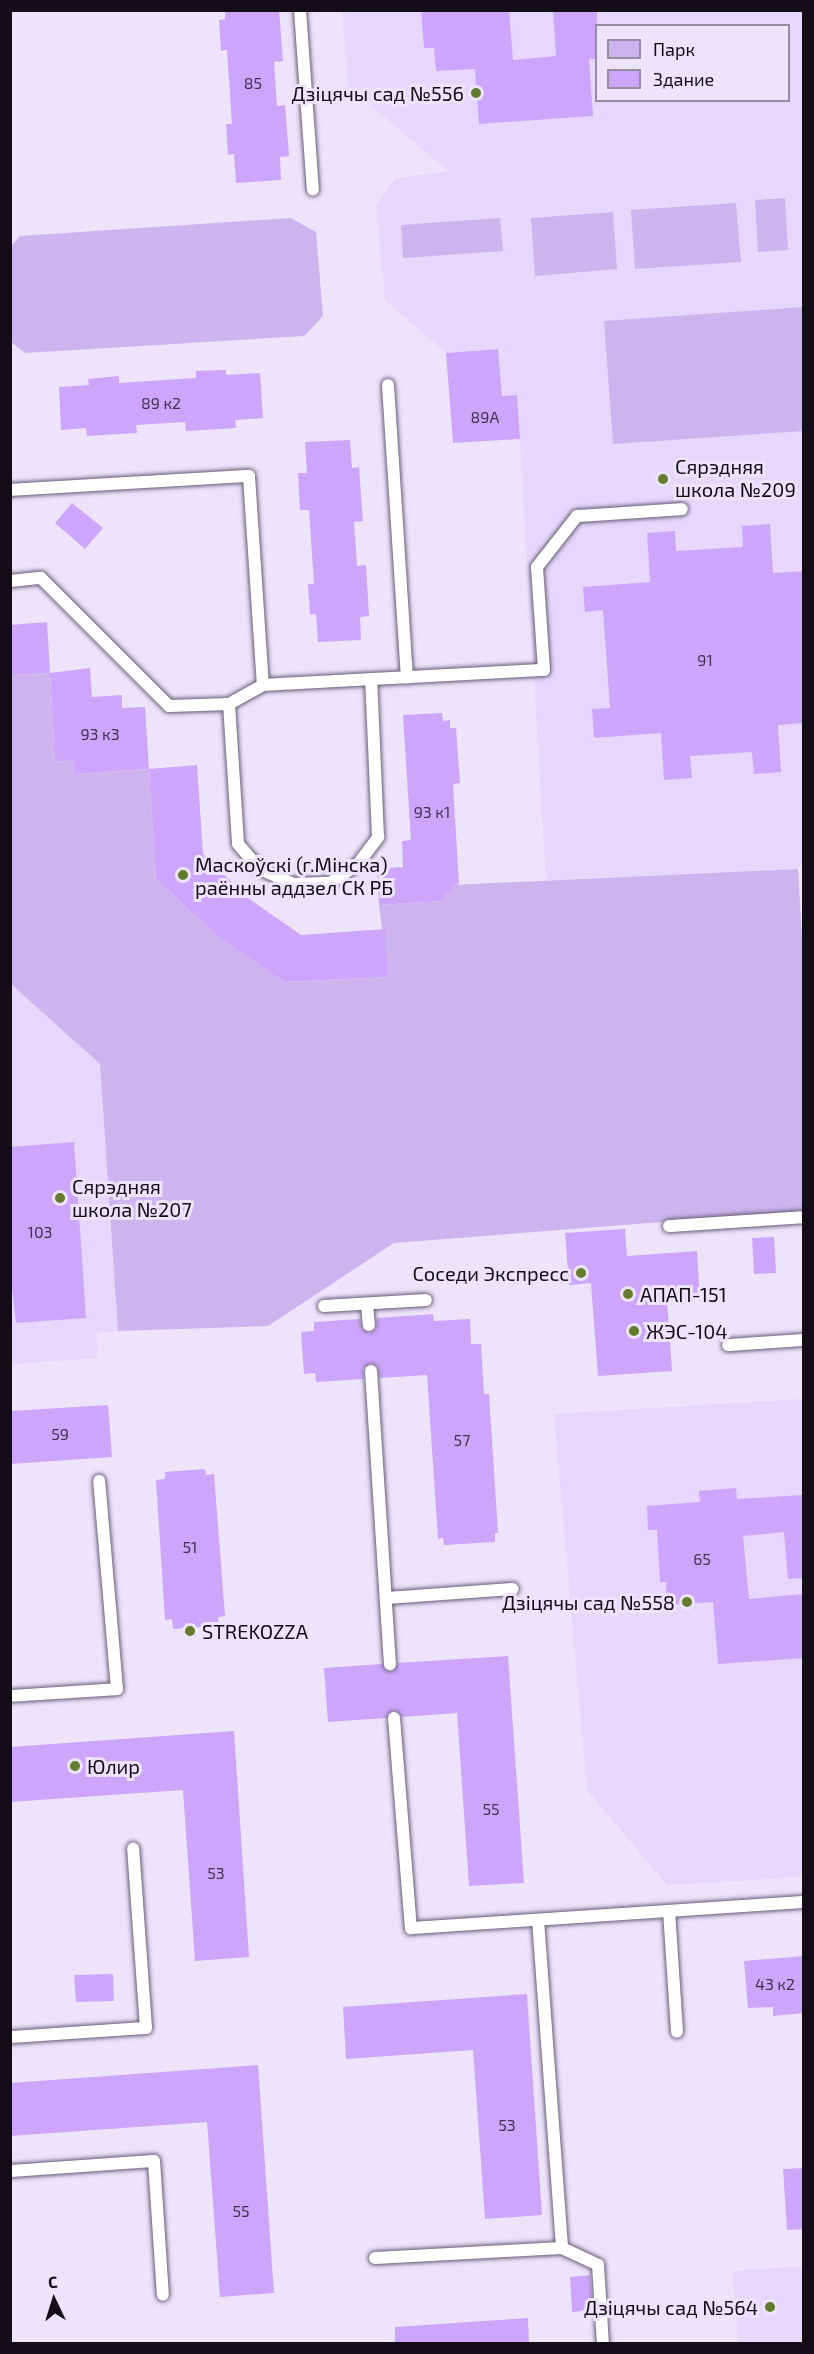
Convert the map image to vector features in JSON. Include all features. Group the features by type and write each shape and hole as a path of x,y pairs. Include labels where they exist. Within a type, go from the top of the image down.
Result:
{"lane":[{"path":"300,10 313,190"},
{"path":"388,385 407,677"},
{"path":"10,490 249,476 263,685"},
{"path":"10,581 41,578 169,706 229,704 263,685 544,670 537,567 577,516 682,509"},
{"path":"229,704 238,844 260,869 294,884 330,883 358,864 378,837 371,679"},
{"path":"669,1226 804,1217"},
{"path":"324,1306 426,1300"},
{"path":"367,1304 369,1325"},
{"path":"728,1345 804,1340"},
{"path":"371,1371 390,1664"},
{"path":"10,1696 117,1689 99,1480"},
{"path":"386,1598 513,1589"},
{"path":"394,1718 411,1928 804,1902"},
{"path":"10,2037 146,2028 133,1848"},
{"path":"669,1911 677,2032"},
{"path":"538,1920 562,2248"},
{"path":"10,2171 154,2161 163,2295"},
{"path":"375,2258 562,2248 598,2265 603,2343"}],"shaded area":[{"name":"Сярэдняя школа №209","path":"342,11 803,11 804,862 798,869 546,880 517,395 502,396 498,349 446,353 385,300 376,205 395,179 448,171 348,86"},
{"name":"Сярэдняя школа №207","path":"11,981 100,1064 118,1331 97,1333 98,1358 11,1364"},
{"name":"Дзіцячы сад №558","path":"803,1399 803,1877 667,1885 587,1790 554,1414"},
{"name":"Дзіцячы сад №564","path":"803,2266 803,2343 738,2343 733,2271"}],"green space":[{"path":"785,198 788,250 758,252 755,200"},
{"path":"736,203 741,262 635,269 631,210"},
{"path":"613,212 617,269 535,276 531,218"},
{"path":"291,218 316,232 323,316 304,336 25,353 11,342 11,246 20,236"},
{"path":"500,218 503,251 403,258 401,225"},
{"path":"803,307 803,431 613,444 604,321"},
{"path":"50,673 55,762 73,760 74,774 149,769 156,879 217,936 284,982 388,977 379,905 444,901 444,893 452,892 452,885 798,869 804,973 803,1211 394,1243 268,1326 118,1331 100,1064 11,984 11,675"}],"building":[{"path":"225,10 279,10 283,61 274,62 277,106 285,105 289,156 280,157 281,180 236,183 234,154 228,155 226,124 232,124 227,50 221,51 219,20 225,19"},
{"path":"421,10 509,10 513,60 556,56 553,10 597,10 595,59 589,59 593,116 479,124 475,69 436,71 434,48 424,48"},
{"path":"498,349 502,396 517,395 520,439 453,443 446,353"},
{"path":"226,370 226,375 260,373 263,418 235,420 236,428 186,431 185,422 136,425 137,433 87,436 86,428 61,430 59,387 89,385 88,379 119,376 119,383 196,378 196,371"},
{"path":"350,440 352,468 359,467 363,521 354,522 357,566 366,565 369,616 360,617 361,640 318,642 316,614 310,615 308,584 314,584 309,510 300,510 298,473 307,473 305,442"},
{"path":"72,503 103,528 85,549 55,523"},
{"path":"770,524 773,573 804,571 804,723 778,725 781,772 754,774 752,752 690,756 692,778 664,780 661,733 594,738 592,709 610,708 603,610 585,612 583,587 650,582 647,533 675,531 676,551 743,547 742,526"},
{"path":"47,622 50,673 10,675 10,625"},
{"path":"90,668 92,697 122,695 122,708 145,707 149,769 74,774 73,760 55,762 50,673"},
{"path":"442,713 443,721 450,720 450,728 456,728 460,783 453,784 459,884 452,885 452,892 444,893 444,901 379,905 377,869 403,867 402,841 411,840 403,715"},
{"path":"197,765 203,854 248,898 301,935 385,929 388,977 284,982 217,936 156,879 149,769"},
{"path":"74,1142 86,1318 16,1323 10,1269 10,1147"},
{"path":"625,1229 627,1256 697,1251 700,1298 667,1300 672,1371 598,1376 591,1283 569,1285 565,1233"},
{"path":"774,1237 776,1273 754,1274 752,1238"},
{"path":"433,1314 434,1321 470,1319 471,1344 481,1344 484,1394 489,1394 498,1533 495,1533 495,1542 444,1545 443,1538 438,1539 427,1375 380,1378 378,1367 371,1363 363,1368 363,1379 316,1382 315,1373 304,1374 301,1332 314,1331 314,1322 360,1319 362,1329 369,1333 376,1329 377,1318"},
{"path":"108,1405 112,1457 10,1464 10,1411"},
{"path":"205,1469 206,1475 214,1474 225,1616 218,1617 219,1626 173,1629 172,1619 165,1620 156,1480 165,1479 165,1472"},
{"path":"736,1488 737,1499 804,1495 804,1578 788,1579 784,1532 743,1536 749,1599 804,1594 804,1658 718,1664 713,1602 667,1605 666,1582 660,1582 657,1530 648,1530 647,1506 700,1502 699,1491"},
{"path":"508,1656 524,1883 469,1886 457,1713 402,1717 394,1710 386,1718 328,1722 324,1668 382,1664 391,1672 398,1663"},
{"path":"234,1731 249,1957 195,1961 183,1790 10,1802 10,1747"},
{"path":"804,1956 804,2013 773,2016 773,2007 748,2008 744,1961"},
{"path":"113,1974 114,2001 76,2002 74,1975"},
{"path":"527,1994 542,2215 485,2219 473,2050 346,2059 343,2007"},
{"path":"258,2065 274,2293 220,2297 207,2122 10,2136 10,2083"},
{"path":"804,2168 804,2229 787,2230 783,2169"},
{"path":"590,2275 593,2310 572,2312 570,2277"},
{"path":"528,2318 529,2343 395,2343 395,2327"}],"place":[{"name":"Дзіцячы сад №556","path":"476,93"},
{"name":"Сярэдняя школа №209","path":"663,479"},
{"name":"Маскоўскі (г.Мінска) раённы аддзел СК РБ","path":"183,875"},
{"name":"Сярэдняя школа №207","path":"60,1198"},
{"name":"Соседи Экспресс","path":"581,1273"},
{"name":"АПАП-151","path":"628,1294"},
{"name":"ЖЭС-104","path":"634,1331"},
{"name":"Дзіцячы сад №558","path":"687,1602"},
{"name":"STREKOZZA","path":"190,1631"},
{"name":"Юлир","path":"75,1766"},
{"name":"Дзіцячы сад №564","path":"770,2307"}]}
